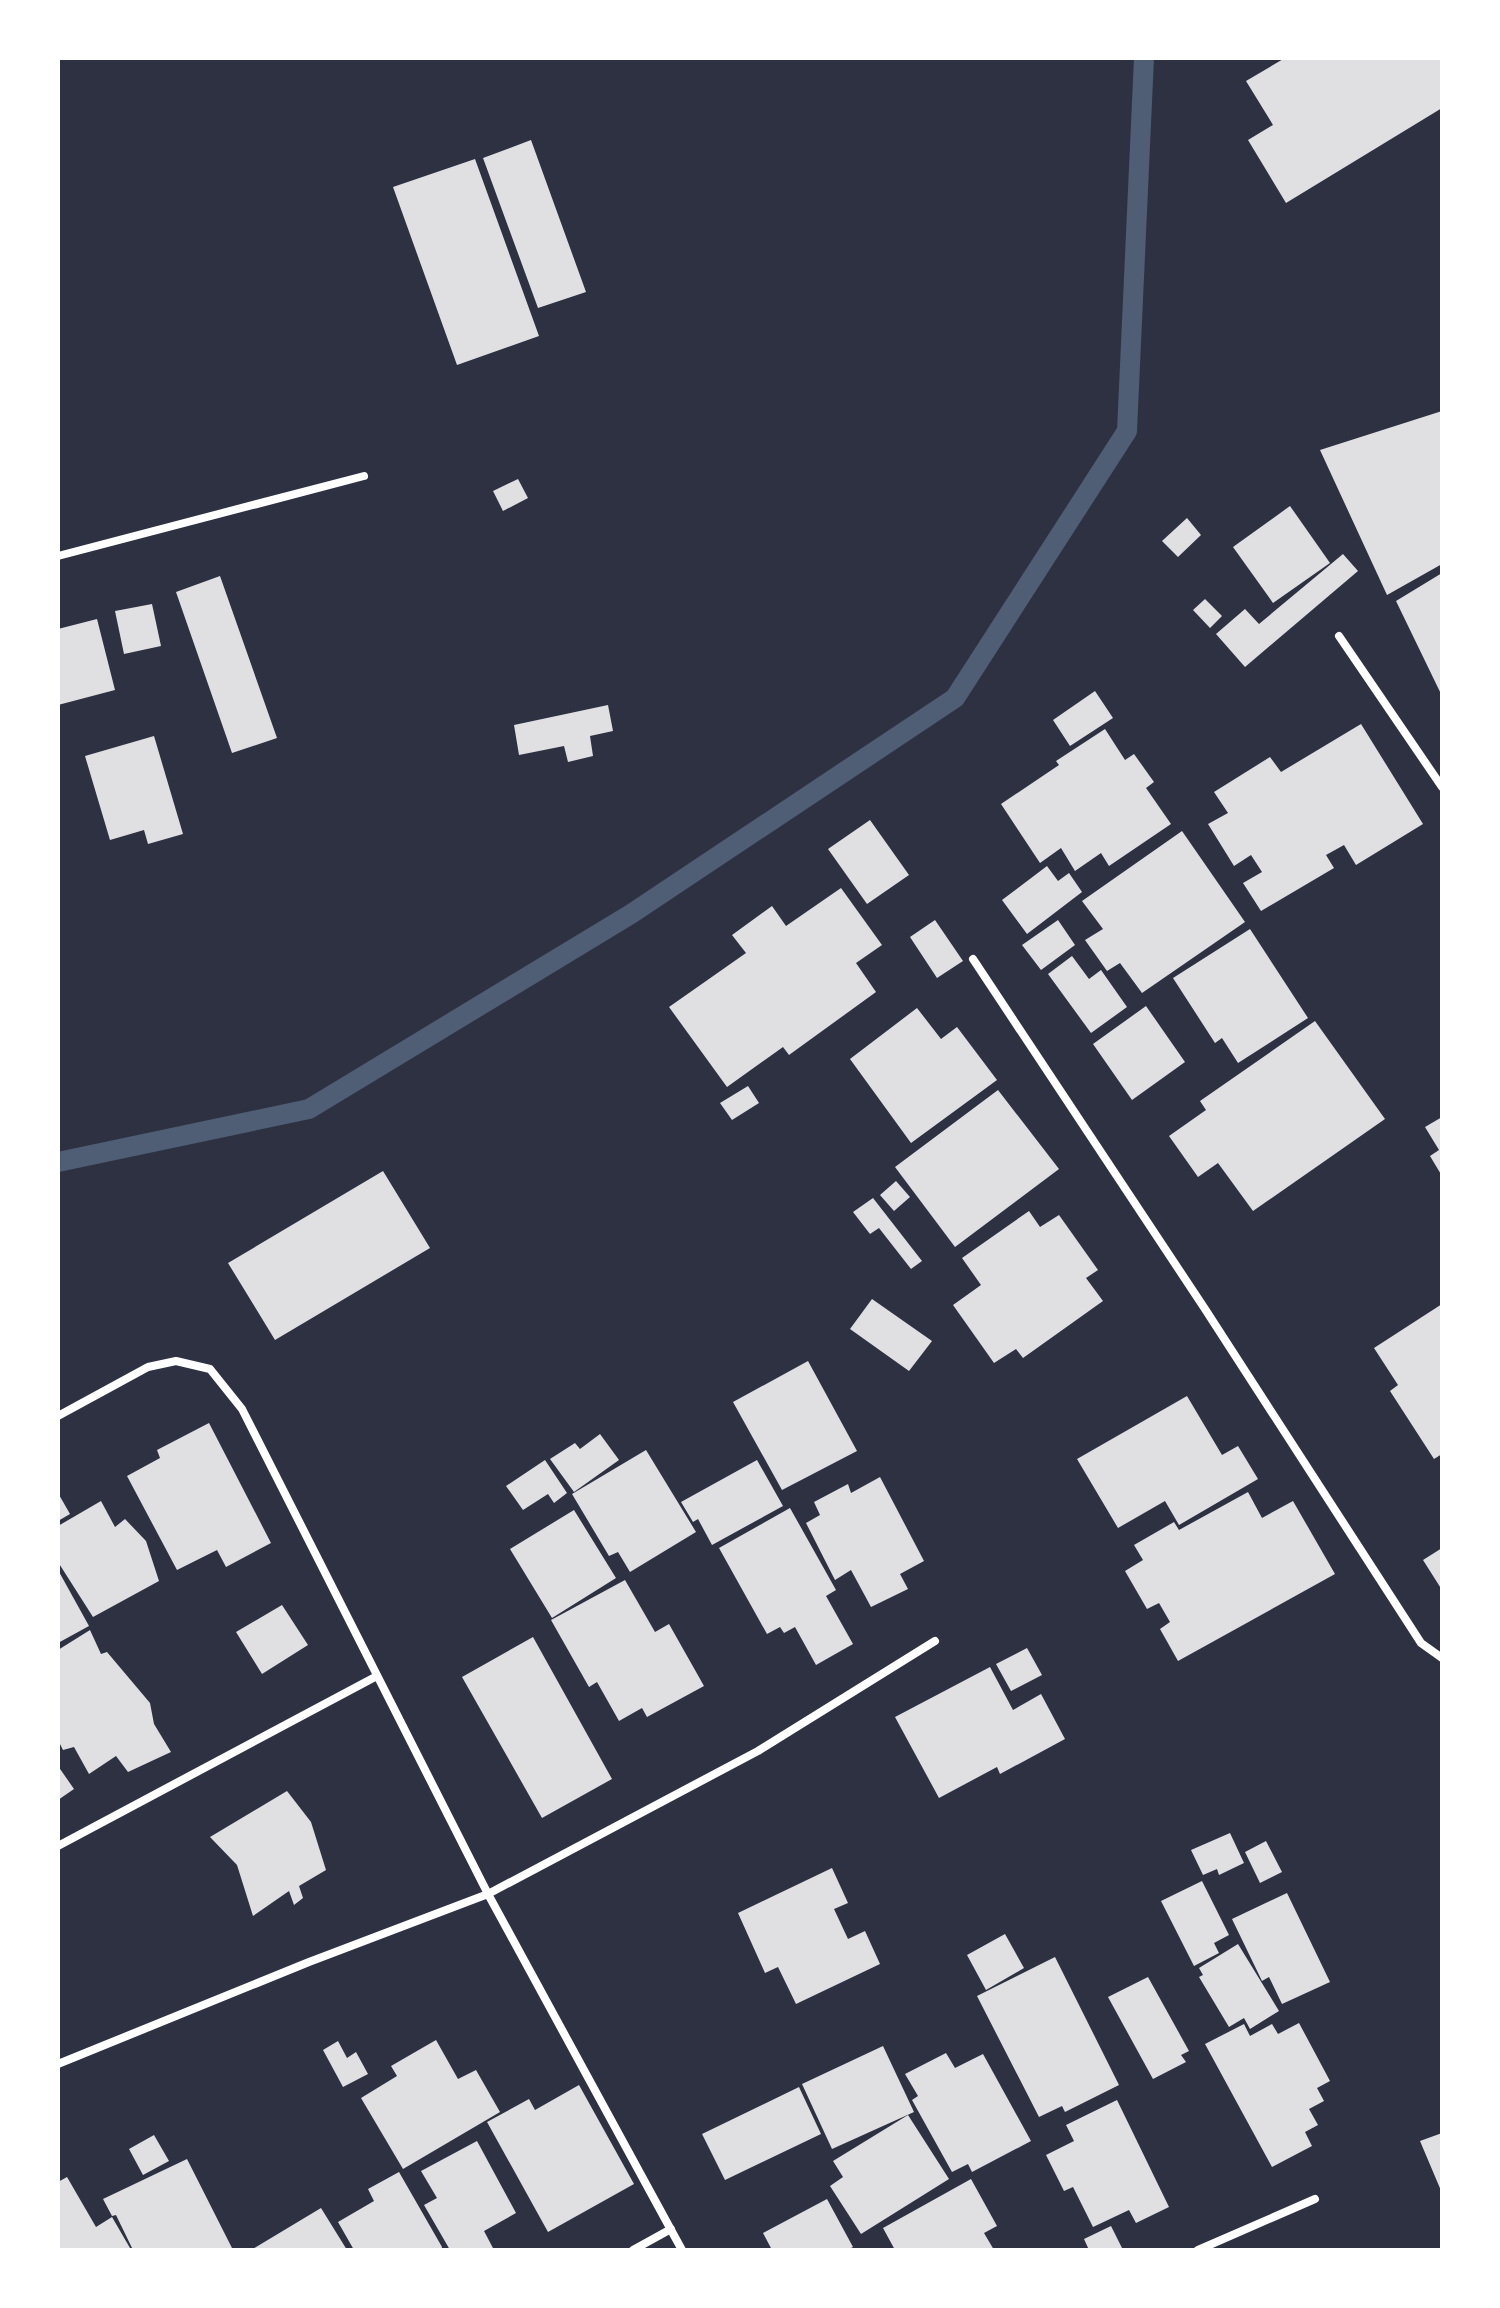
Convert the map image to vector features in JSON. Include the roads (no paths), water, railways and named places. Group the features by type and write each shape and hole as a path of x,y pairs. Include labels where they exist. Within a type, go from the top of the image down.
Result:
{"street":[{"path":"58,556 364,476"},
{"path":"1339,636 1442,787"},
{"path":"973,959 1421,1643 1442,1658"},
{"path":"58,1416 148,1367 176,1361 210,1369 242,1409 488,1894 682,2250"},
{"path":"58,2064 309,1962 488,1894 758,1751 935,1641"},
{"path":"58,1846 377,1676"},
{"path":"1198,2250 1315,2199"},
{"path":"633,2250 671,2229"}],"waterway":[{"path":"58,1162 309,1109 631,914 955,698 1127,431 1144,58"}]}
